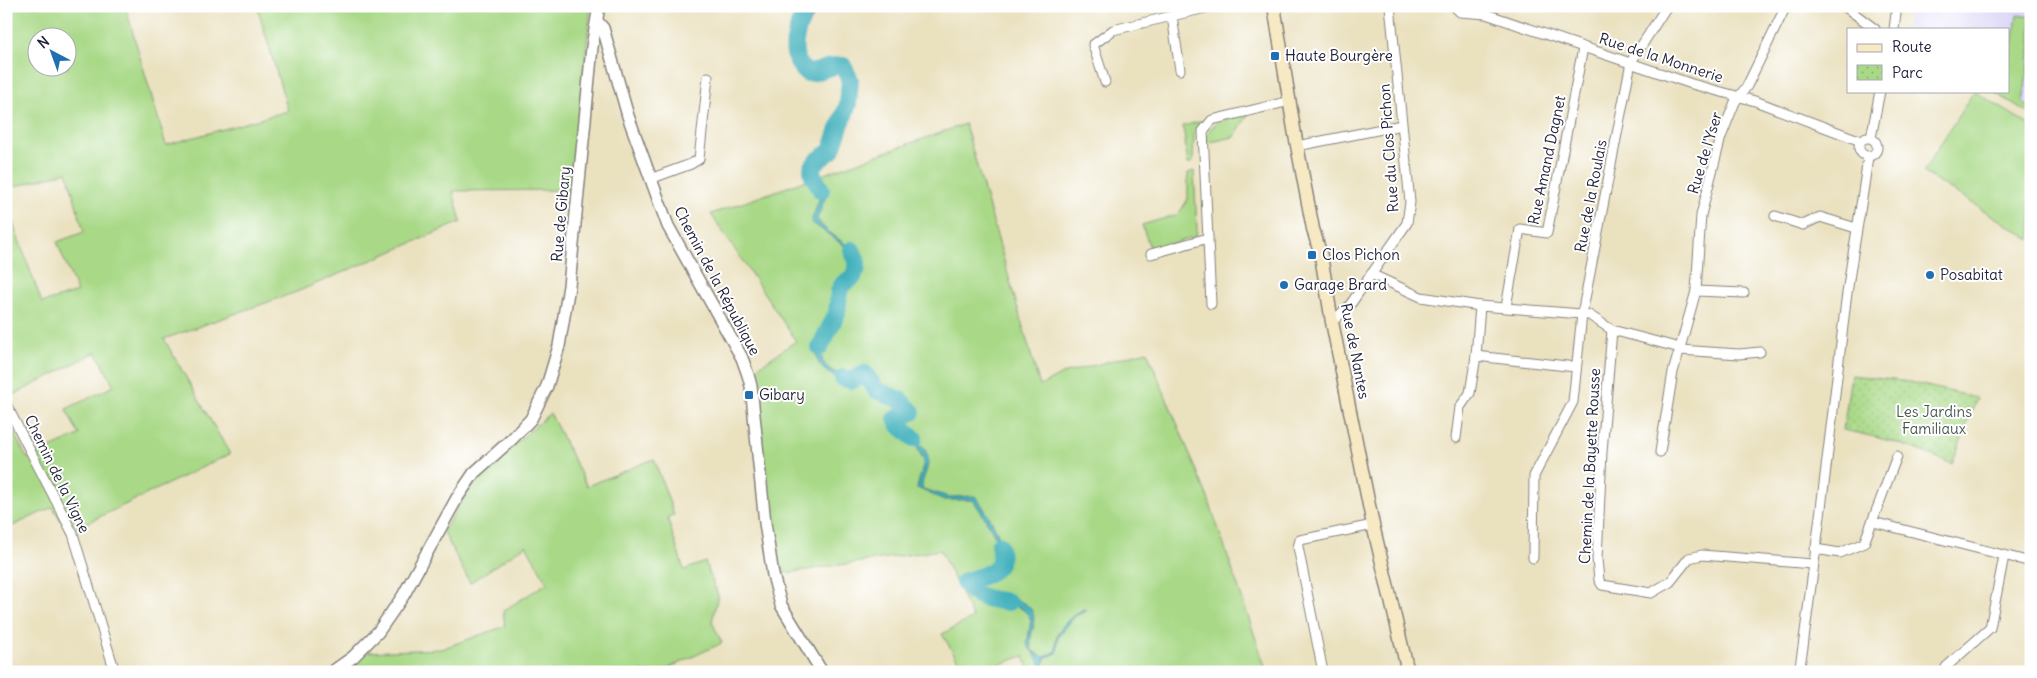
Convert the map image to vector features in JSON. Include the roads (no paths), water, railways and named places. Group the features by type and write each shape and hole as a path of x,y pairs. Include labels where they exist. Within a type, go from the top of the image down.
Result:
{"main road":[{"name":"Rue de Nantes","path":"1274,6 1297,146 1321,256 1332,322 1373,524 1408,672"}],"street":[{"name":"Rue de Gibary","path":"332,672 353,657 378,632 403,596 457,498 474,474 531,419 548,386 559,346 569,286 592,46 600,6"},
{"path":"1105,82 1093,45 1113,30 1214,6"},
{"name":"Rue du Clos Pichon","path":"1332,322 1350,305 1407,223 1410,202 1390,6"},
{"name":"Rue de la Monnerie","path":"1454,6 1460,12 1486,14 1692,84 1754,101 1861,141"},
{"name":"Rue de la Roulais","path":"1533,558 1534,476 1573,402 1582,314 1631,62 1667,6"},
{"name":"Rue de l'Yser","path":"1660,452 1673,372 1696,291 1701,215 1721,138 1739,97 1747,86 1786,6"},
{"path":"1844,6 1874,28"},
{"path":"1894,28 1897,6"},
{"path":"1172,16 1180,70"},
{"name":"Chemin de la République","path":"597,21 603,28 628,116 668,226 742,358 751,386 764,523 773,575 781,605 822,672"},
{"name":"Rue Amand Dagnet","path":"1506,307 1520,229 1547,233 1583,48"},
{"path":"650,179 691,164 699,159 708,77"},
{"path":"1871,138 1880,92"},
{"path":"1211,304 1203,131 1212,120 1290,100"},
{"path":"1297,146 1402,125"},
{"path":"1868,156 1860,152 1859,145 1866,138 1871,138"},
{"path":"1798,672 1803,647 1856,228 1868,156 1876,150 1876,143 1871,138"},
{"path":"1775,216 1803,225 1820,217 1856,228"},
{"path":"1151,254 1208,238"},
{"path":"1371,274 1421,297 1480,306 1582,314 1589,316 1612,330 1680,349 1740,354 1760,352"},
{"path":"1696,291 1744,293"},
{"path":"1456,438 1460,407 1470,393 1476,356 1480,306"},
{"name":"Chemin de la Bayette Rousse","path":"1612,330 1602,452 1598,549 1599,580 1602,585 1651,593 1670,582 1689,558 1702,555 1813,564"},
{"path":"1476,356 1576,367"},
{"name":"Chemin de la Vigne","path":"6,404 73,534 115,672"},
{"path":"1815,549 1840,553 1864,543 1897,456"},
{"path":"1873,522 2031,562"},
{"path":"1323,672 1298,547 1300,540 1373,524"},
{"path":"1946,667 1990,628 2004,556"}],"water":[{"path":"806,6 815,6 814,16 802,34 798,46 801,70 809,74 840,63 848,69 850,82 849,106 830,160 817,164 813,172 826,196 817,219 827,230 851,249 861,263 855,283 843,289 842,312 839,323 825,342 822,350 823,362 833,371 851,379 863,372 878,392 894,394 918,415 900,425 926,451 928,462 923,479 923,489 949,497 975,496 980,502 998,533 1005,556 1005,565 999,576 970,586 978,598 1012,599 1028,606 1034,620 1031,638 1032,651 1027,644 1031,620 1027,613 1014,605 976,599 962,584 995,572 999,553 994,534 973,500 944,500 917,488 924,461 915,443 894,421 911,414 897,401 875,393 864,375 850,382 825,370 817,360 818,346 836,319 839,288 853,278 856,263 846,247 811,222 821,194 809,172 815,163 830,154 848,103 847,76 842,67 836,65 821,73 808,76 799,70 794,62 793,44"},
{"path":"1086,609 1086,611 1075,616 1058,637 1057,653 1045,658 1043,672 1041,672 1039,660 1032,651 1044,657 1055,652 1056,638 1061,628 1073,616"}],"waterway":[{"path":"806,6 797,32 794,50 800,66 807,73 834,66 843,66 850,80 848,104 831,151 817,161 812,168 812,173 821,190"},
{"path":"820,347 837,313 839,291 843,284 853,277 857,268 857,261 852,250"},
{"path":"843,378 852,380 865,374 876,390 900,400 912,412 896,419 900,426 914,438"},
{"path":"999,545 1001,554 997,567 986,574 964,582 968,588 978,595 1008,602"}],"place":[{"name":"Haute Bourgère","path":"1275,56"},
{"name":"Clos Pichon","path":"1312,255"},
{"name":"Posabitat","path":"1930,275"},
{"name":"Garage Brard","path":"1284,285"},
{"name":"Gibary","path":"749,395"}],"park label":[{"name":"Les Jardins Familiaux","path":"1934,420"}]}
